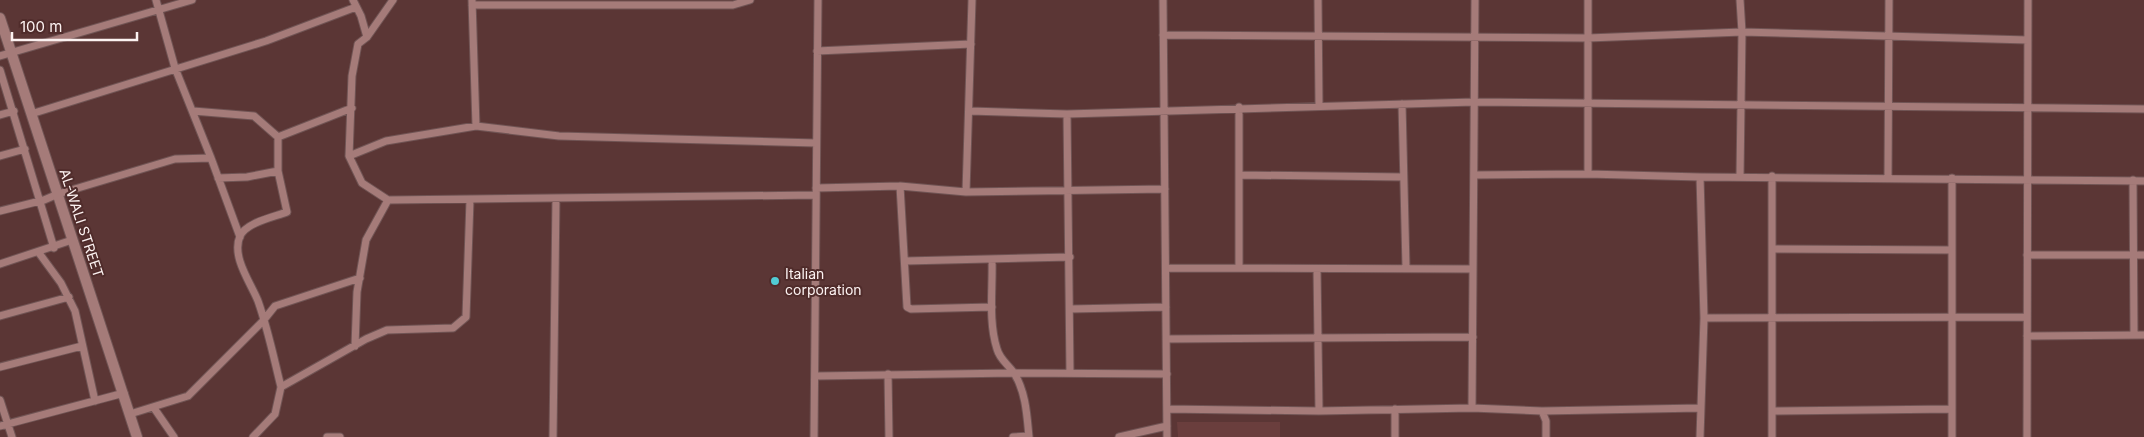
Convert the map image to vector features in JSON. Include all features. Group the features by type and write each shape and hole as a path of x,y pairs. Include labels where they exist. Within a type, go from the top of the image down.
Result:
{"main road":[{"name":"AL-WALI STREET","path":"0,18 56,195 137,437"}],"street":[{"path":"156,0 176,68 240,237"},
{"path":"0,56 192,0"},
{"path":"393,0 367,38 358,44 352,76 350,156 362,183 388,200 470,200 816,191 900,186 966,192 1069,192 1165,189"},
{"path":"476,126 472,2 741,2 750,0"},
{"path":"814,437 817,376 816,143 818,0"},
{"path":"966,192 965,168 970,111 972,0"},
{"path":"1163,0 1168,437"},
{"path":"1318,0 1319,105"},
{"path":"1472,408 1476,0"},
{"path":"1588,0 1588,174"},
{"path":"1740,0 1742,32 1740,176"},
{"path":"1888,178 1889,0"},
{"path":"2027,437 2028,0"},
{"path":"31,114 266,41 354,4 361,16 367,38"},
{"path":"1163,35 1588,38 1742,32 2028,40"},
{"path":"817,51 970,44"},
{"path":"0,70 54,248"},
{"path":"970,111 1067,114 1239,107 1474,102 2144,109"},
{"path":"1402,104 1406,267"},
{"path":"1239,107 1239,268"},
{"path":"278,137 352,108"},
{"path":"0,115 14,111"},
{"path":"193,111 254,116 278,137 278,171 287,212 254,224 240,237 238,245 246,278 258,301 281,386 275,414 253,437"},
{"path":"1067,114 1070,374"},
{"path":"350,156 386,141 476,126 559,136 816,143"},
{"path":"0,156 25,149"},
{"path":"0,211 41,201 175,159 211,158"},
{"path":"218,178 247,177 278,171"},
{"path":"1475,175 1588,174 1700,177 2144,180"},
{"path":"1240,175 1403,177"},
{"path":"1772,176 1772,437"},
{"path":"1700,177 1704,318 1700,437"},
{"path":"1952,178 1952,437"},
{"path":"2133,180 2134,335"},
{"path":"900,186 906,303 911,309 992,307"},
{"path":"554,437 556,198"},
{"path":"355,346 360,278 366,240 388,200"},
{"path":"281,386 379,333 396,328 453,328 466,317 470,200"},
{"path":"0,264 54,248 72,240"},
{"path":"1772,249 1952,250"},
{"path":"39,253 69,297 96,401"},
{"path":"2027,255 2144,255"},
{"path":"905,261 1070,257"},
{"path":"992,260 992,307 996,346 1001,360 1014,373 1027,410 1029,437 1013,437"},
{"path":"1166,268 1473,268"},
{"path":"1317,268 1319,411"},
{"path":"130,414 188,396 263,321 275,306 360,278"},
{"path":"0,316 69,297"},
{"path":"1070,309 1166,308"},
{"path":"1704,318 1772,316 2027,317"},
{"path":"2027,336 2144,335"},
{"path":"1166,339 1473,337"},
{"path":"0,367 82,346"},
{"path":"817,376 1014,373 1167,374"},
{"path":"888,374 890,437"},
{"path":"0,426 124,394"},
{"path":"0,400 12,437"},
{"path":"154,408 174,437"},
{"path":"1167,409 1319,411 1472,408 1542,411 1700,408"},
{"path":"1394,437 1395,409"},
{"path":"1772,411 1952,409"},
{"path":"1542,411 1546,421 1546,437"},
{"path":"1119,437 1167,426"},
{"path":"327,437 340,437"}],"shaded area":[{"path":"1177,422 1280,422 1280,437 1178,437"}],"place":[{"name":"Italian corporation","path":"775,281"}]}
